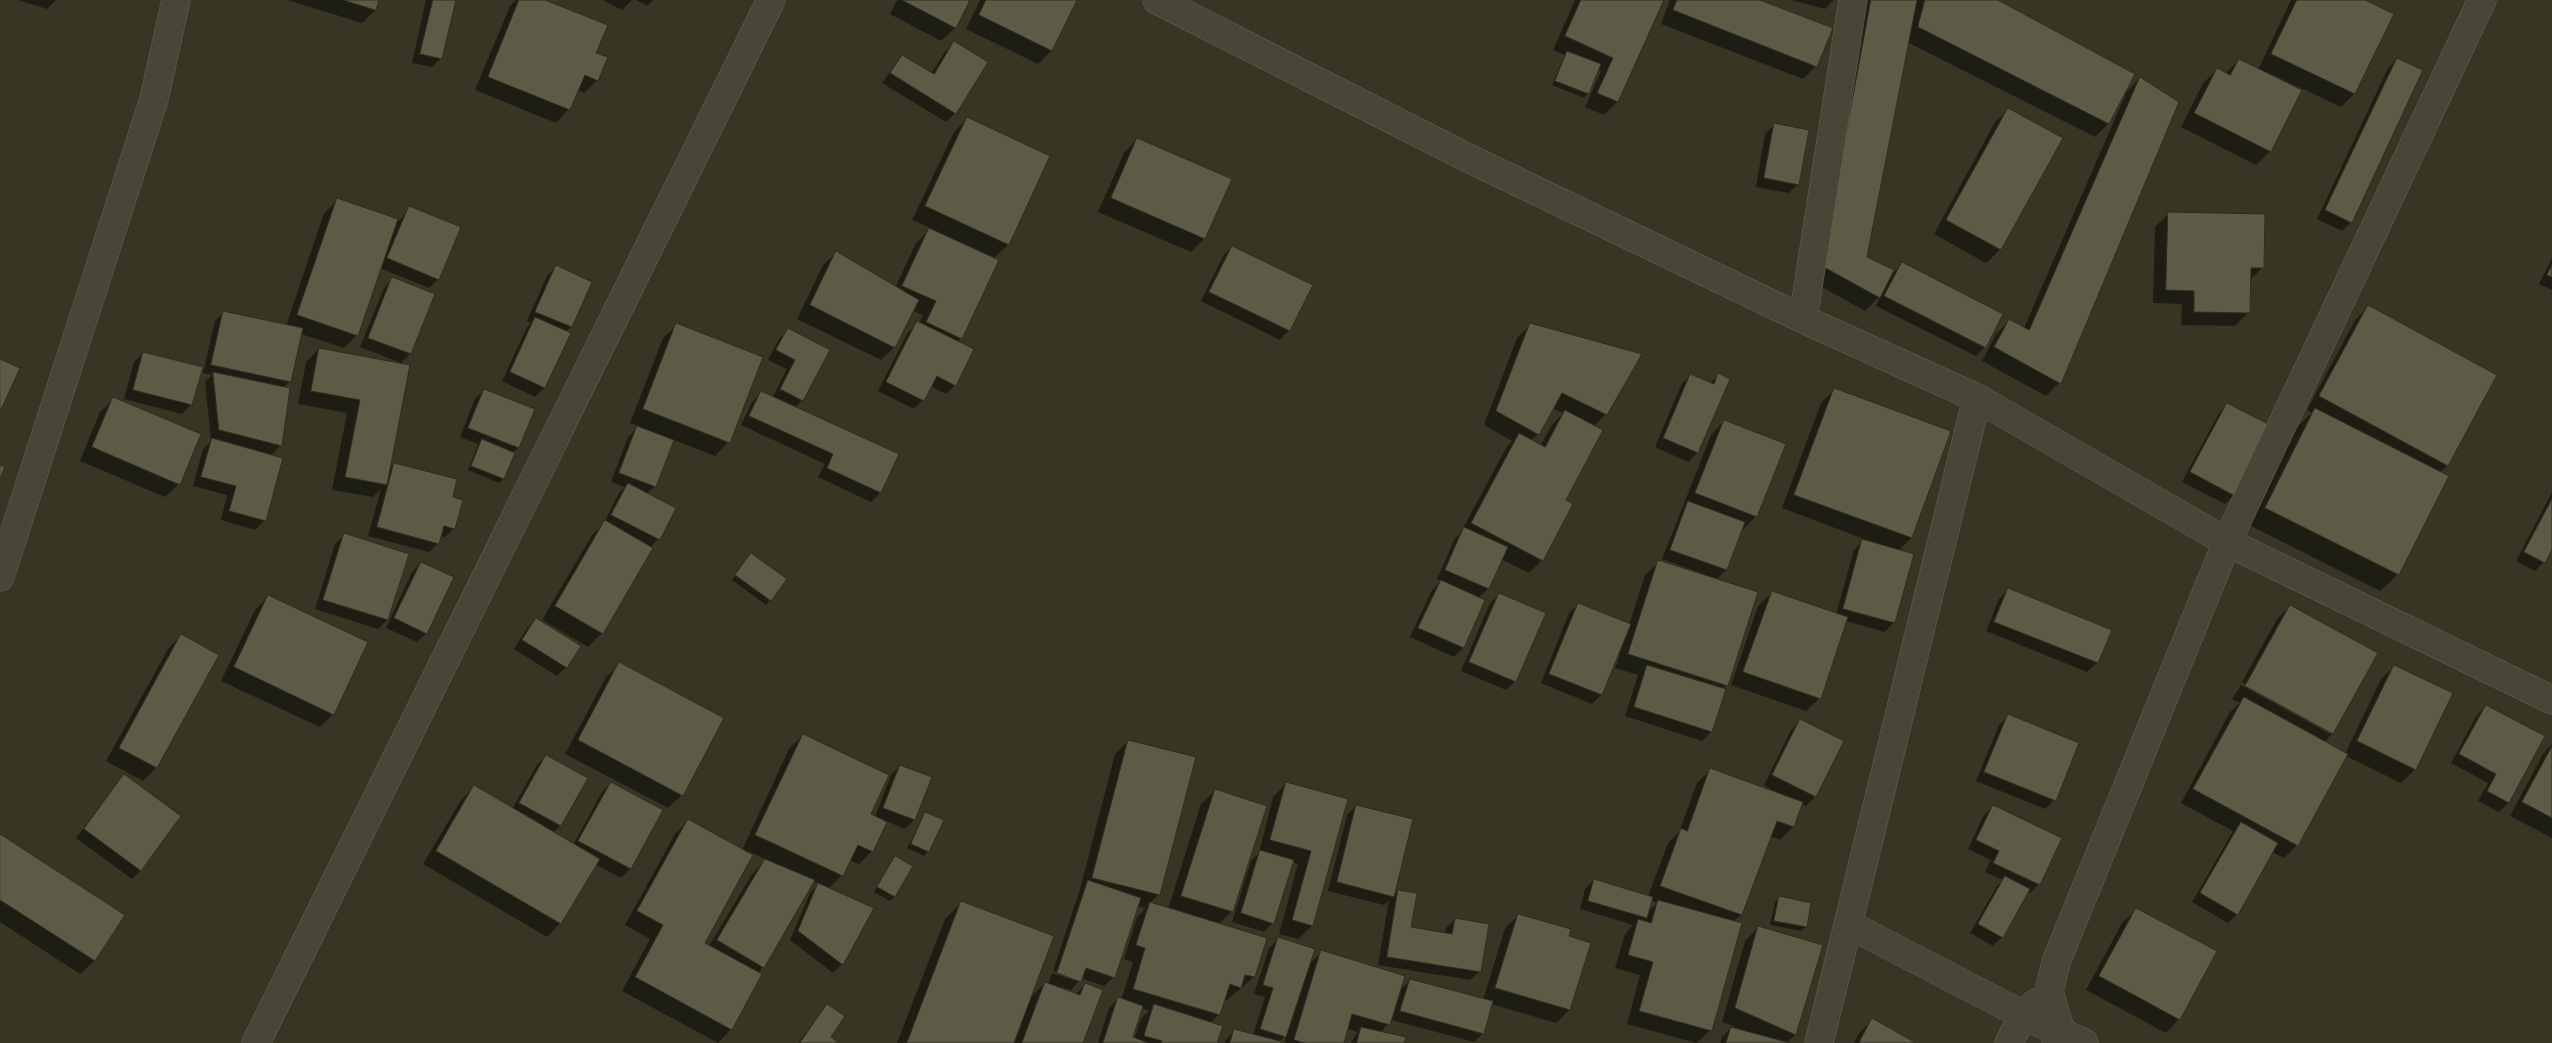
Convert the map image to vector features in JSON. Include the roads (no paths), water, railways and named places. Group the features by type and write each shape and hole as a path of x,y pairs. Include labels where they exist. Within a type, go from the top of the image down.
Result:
{"street":[{"path":"0,578 154,99 176,0"},
{"path":"256,1043 771,0"},
{"path":"1157,0 1466,157 1803,319 1978,398 2227,542 2552,700"},
{"path":"1803,319 1853,0"},
{"path":"2067,1039 2049,992 2056,962 2227,542 2482,0"},
{"path":"1819,1043 1978,398"},
{"path":"1848,924 2067,1039"},
{"path":"2009,1043 2023,1016 2049,992"}]}
